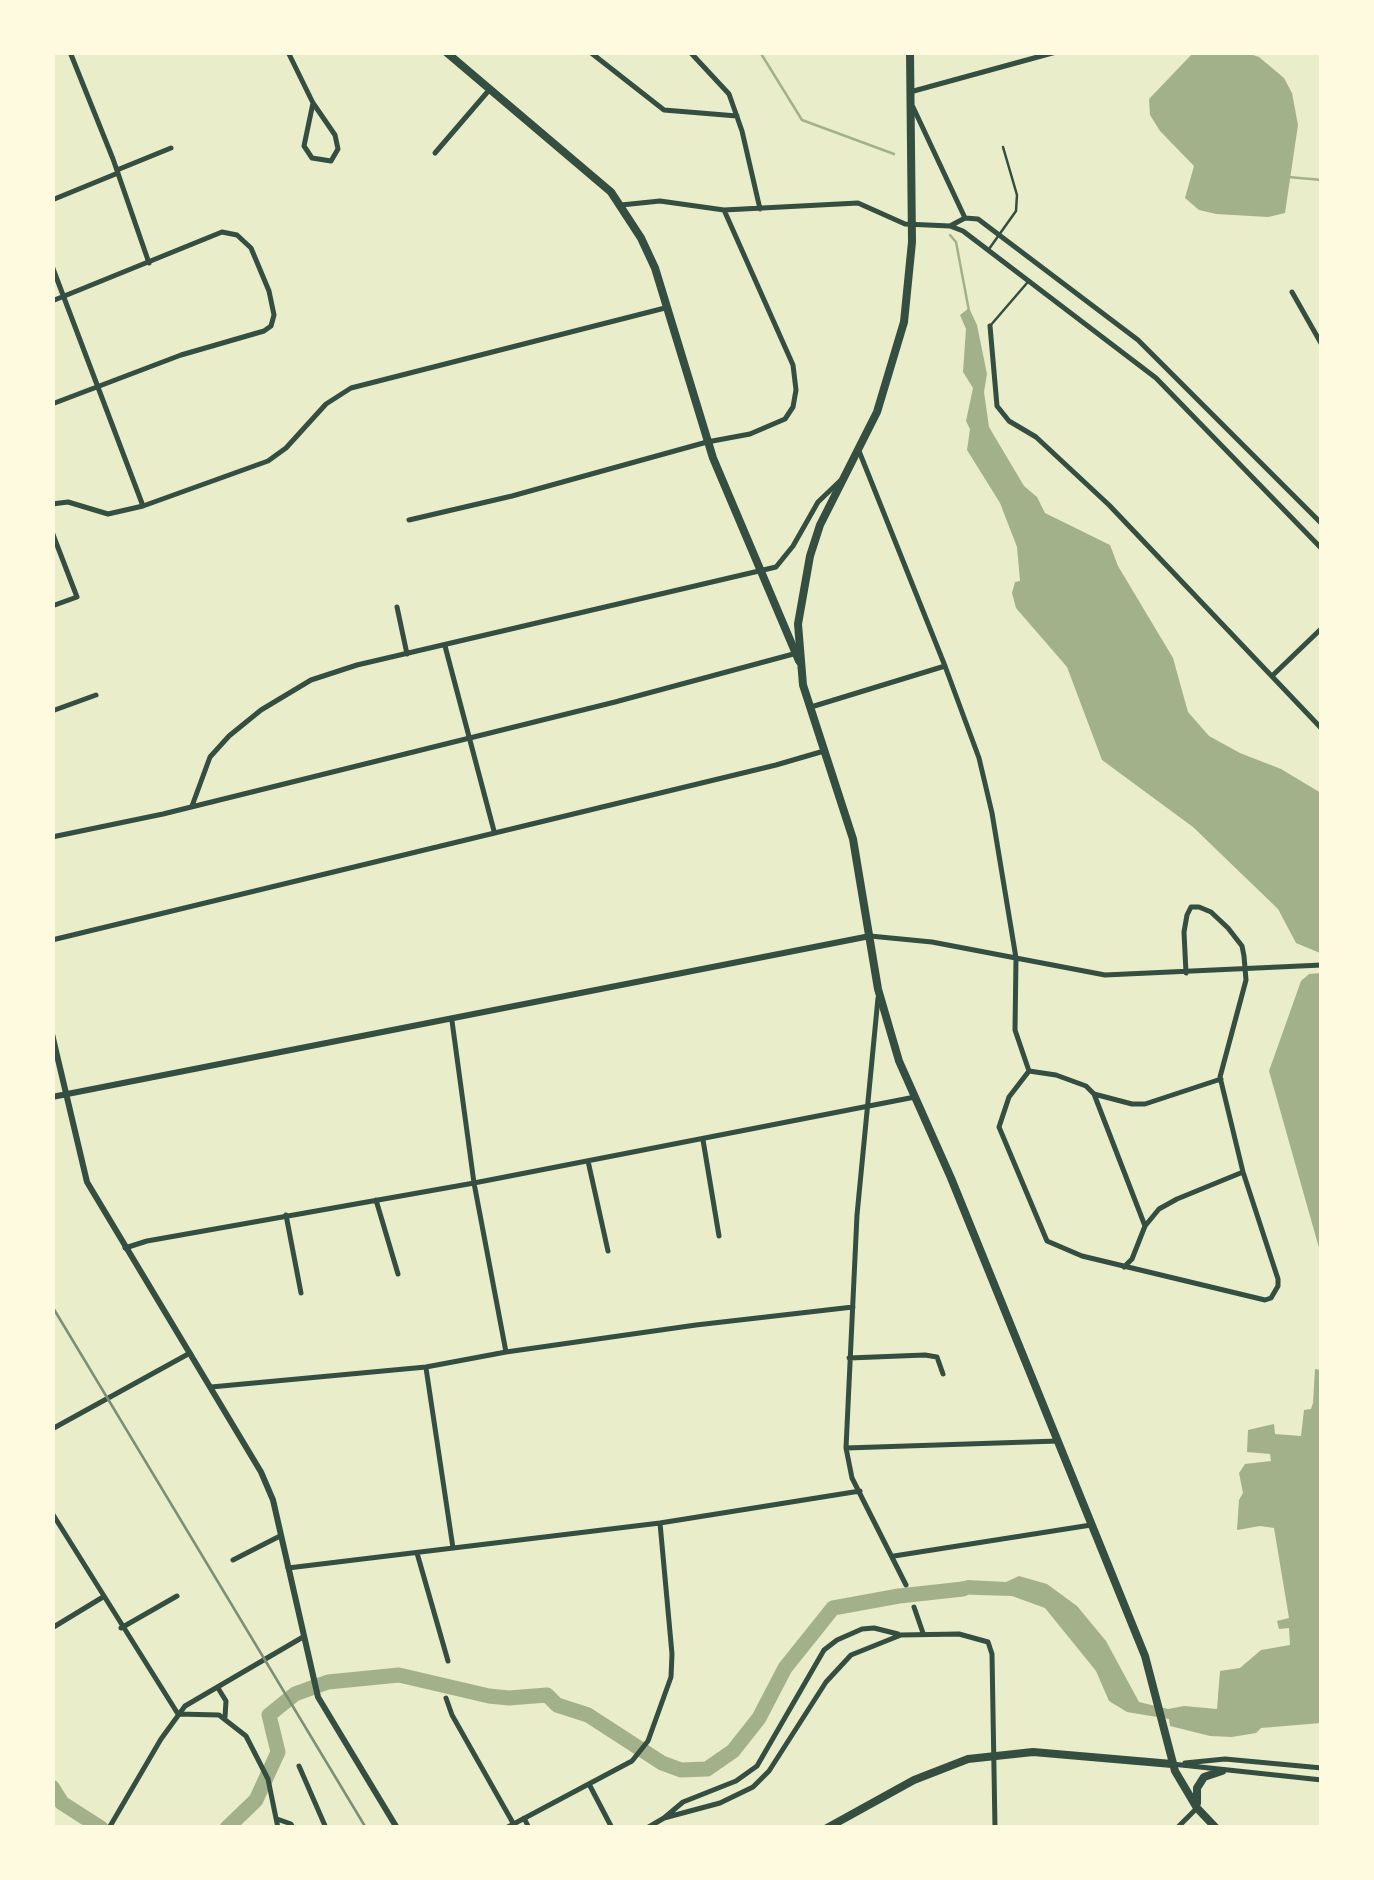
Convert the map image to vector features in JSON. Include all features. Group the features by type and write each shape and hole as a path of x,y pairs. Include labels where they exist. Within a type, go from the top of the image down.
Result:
{"main road":[{"path":"798,657 799,609 820,524 859,452 888,383 904,322 912,225 910,52"},
{"path":"448,53 611,192 655,268 707,442 740,528 798,657 808,708 853,839 878,990 893,1044 1146,1656 1172,1764 1197,1808 1216,1828"},
{"path":"827,1828 914,1780 968,1759 1033,1752 1172,1764"},
{"path":"1197,1808 1197,1788 1204,1777 1222,1770"}],"street":[{"path":"70,52 118,171 149,263"},
{"path":"288,52 313,103 335,135 338,149 332,161 312,158 304,146 313,103"},
{"path":"590,52 664,110 737,116"},
{"path":"690,52 730,94 760,209"},
{"path":"965,218 910,96 1056,52"},
{"path":"435,153 490,89"},
{"path":"52,200 171,148"},
{"path":"621,206 660,201 724,210 858,204 912,225 950,226 964,231 1156,378 1322,549"},
{"path":"409,520 750,434 785,419 796,390 793,364 724,210"},
{"path":"950,226 965,218 978,219 1138,340 1322,524"},
{"path":"52,301 222,232 242,238 259,263 274,315 271,326 52,404"},
{"path":"52,266 143,506"},
{"path":"1292,292 1322,345"},
{"path":"52,504 68,502 108,514 143,506 268,460 286,448 326,404 351,388 665,308"},
{"path":"990,326 998,406 1009,422 1036,437 1110,505 1322,728"},
{"path":"859,452 946,666 978,758 992,814 1016,958 1015,1030 1029,1072"},
{"path":"192,806 210,758 229,736 311,680 776,567 818,502 845,477"},
{"path":"52,532 78,597 52,606"},
{"path":"396,607 408,654"},
{"path":"1272,676 1322,628"},
{"path":"445,646 494,831"},
{"path":"52,836 192,806 798,657"},
{"path":"808,708 946,666"},
{"path":"52,711 96,696"},
{"path":"52,940 776,765 824,750"},
{"path":"1145,1226 1094,1094 1086,1086 1056,1075 1029,1072 1017,1082 999,1127 1046,1241 1124,1266 1265,1300 1271,1298 1278,1278 1243,1172 1220,1079 1246,980 1242,946 1211,912 1191,907 1184,932 1186,973"},
{"path":"52,1097 870,936 932,942 1106,975 1321,965"},
{"path":"878,990 857,1215 846,1448 852,1478 906,1585"},
{"path":"452,1021 474,1182 506,1352"},
{"path":"52,1034 87,1182 261,1472 273,1500 318,1697 397,1828"},
{"path":"1094,1094 1145,1104 1220,1079"},
{"path":"125,1248 915,1097"},
{"path":"703,1139 719,1236"},
{"path":"588,1160 608,1250"},
{"path":"1124,1266 1132,1259 1145,1226 1160,1209 1176,1198 1243,1172"},
{"path":"376,1199 398,1274"},
{"path":"286,1215 300,1293"},
{"path":"210,1387 426,1366 853,1307"},
{"path":"52,1428 190,1353"},
{"path":"850,1358 937,1357 944,1374"},
{"path":"426,1366 453,1548"},
{"path":"846,1448 1058,1441"},
{"path":"288,1568 660,1522 860,1491"},
{"path":"52,1514 178,1714"},
{"path":"506,1828 636,1758 648,1740 670,1677 672,1654 660,1522"},
{"path":"894,1556 1092,1525"},
{"path":"233,1560 280,1536"},
{"path":"416,1552 448,1661"},
{"path":"122,1628 177,1596"},
{"path":"52,1628 103,1597"},
{"path":"914,1608 923,1633"},
{"path":"646,1828 683,1802 736,1781 756,1766 824,1650 837,1640 874,1628 901,1635"},
{"path":"664,1818 720,1802 752,1787 769,1771 836,1669 851,1656 901,1635 958,1634 988,1642 992,1654 995,1828"},
{"path":"109,1828 186,1706 303,1637"},
{"path":"218,1686 226,1701 226,1718"},
{"path":"446,1698 513,1824"},
{"path":"178,1714 208,1713 226,1718 246,1736 262,1766 278,1828"},
{"path":"1172,1764 1225,1759 1322,1768"},
{"path":"1172,1764 1322,1780"},
{"path":"299,1766 326,1828"},
{"path":"588,1784 612,1828"},
{"path":"1178,1828 1197,1808"},
{"path":"277,1818 292,1824 292,1828"},
{"path":"524,1818 529,1828"}],"lane":[{"path":"988,251 1016,211 1017,194 1003,147"},
{"path":"990,326 1028,282"}],"shaded area":[{"path":"1193,53 1247,53 1259,57 1284,78 1292,93 1298,125 1285,213 1268,217 1216,214 1199,210 1185,198 1194,166 1160,131 1150,115 1149,99"},
{"path":"969,308 977,325 987,374 984,392 989,427 1045,513 1110,545 1118,566 1173,658 1188,712 1209,736 1281,769 1321,793 1321,963 1320,953 1296,943 1278,909 1193,827 1102,760 1067,667 1016,608 1012,593 1015,582 1020,581 1017,547 1000,503 967,450 970,429 966,421 973,388 963,372 966,329 960,315"},
{"path":"1322,973 1321,1255 1269,1071 1301,981 1309,974"},
{"path":"1315,1369 1321,1370 1321,1723 1261,1728 1256,1733 1232,1737 1210,1736 1170,1726 1169,1719 1127,1712 1109,1701 1096,1671 1045,1608 1012,1596 945,1594 940,1587 968,1580 1006,1582 1019,1576 1047,1584 1077,1606 1106,1641 1139,1702 1168,1709 1217,1709 1220,1671 1240,1668 1261,1650 1290,1645 1289,1628 1279,1629 1277,1621 1289,1618 1274,1528 1237,1530 1243,1493 1239,1473 1245,1464 1271,1461 1270,1454 1247,1452 1248,1430 1274,1424 1275,1434 1301,1436 1304,1410 1311,1409 1313,1403"}],"waterway":[{"path":"760,52 802,120 894,154"},
{"path":"1288,177 1322,180"},
{"path":"950,235 956,242 969,311"},
{"path":"227,1828 256,1800 278,1752 269,1715 295,1694 328,1682 399,1675 489,1696 547,1695 557,1705 588,1715 662,1763 681,1770 707,1769 733,1751 759,1718 785,1668 833,1608 963,1589"},
{"path":"52,1787 62,1803 101,1828"}],"railway":[{"path":"52,1306 366,1828"}]}
